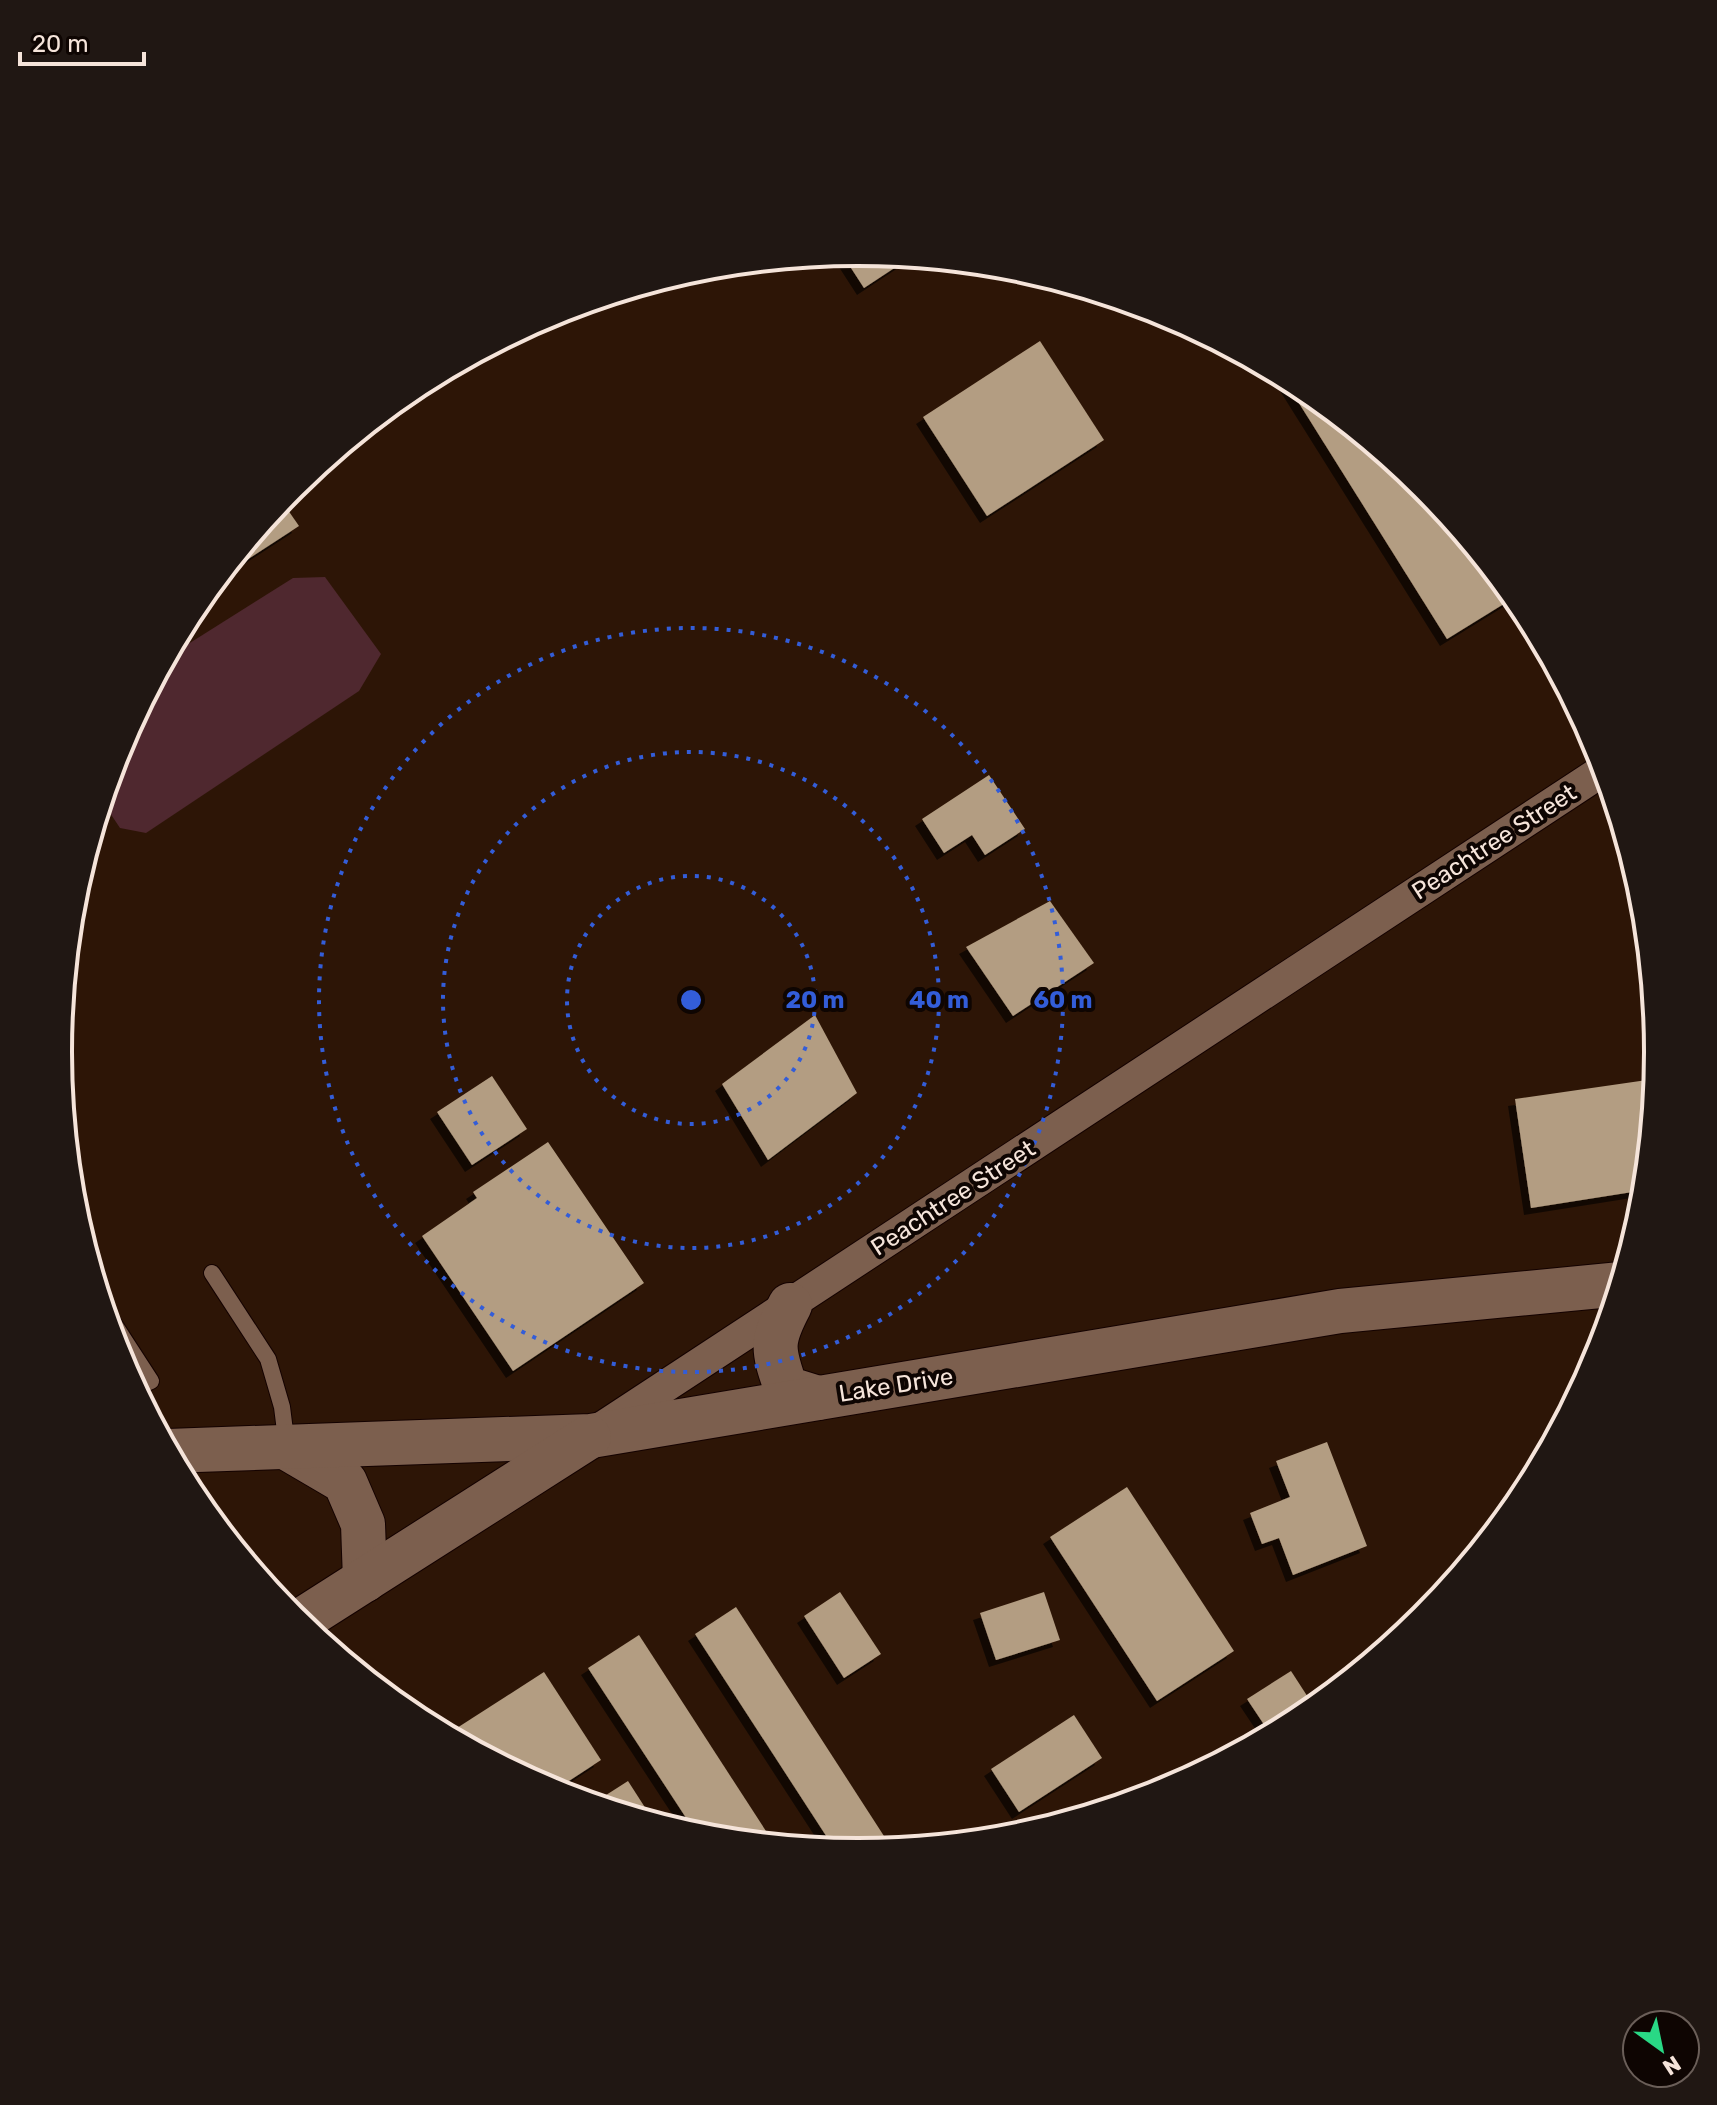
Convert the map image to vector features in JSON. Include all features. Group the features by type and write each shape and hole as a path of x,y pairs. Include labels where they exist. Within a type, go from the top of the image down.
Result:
{"street":[{"name":"Peachtree Street","path":"309,1615 591,1436 1594,776"},
{"name":"Lake Drive","path":"180,1451 591,1436 1340,1311 1609,1285"},
{"path":"790,1305 774,1335 777,1364 786,1388 818,1398"},
{"path":"287,1448 345,1482 363,1524 365,1580"}],"lane":[{"path":"212,1273 268,1359 282,1407 287,1448"},
{"path":"131,1350 151,1381 146,1383"}],"shaded area":[{"path":"325,577 381,654 359,691 146,833 120,828 110,813 114,800 153,705 186,646 293,578"}],"building":[{"path":"850,266 895,267 864,288"},
{"path":"1040,341 1104,440 987,516 923,417"},
{"path":"1298,401 1377,461 1415,496 1450,534 1504,604 1447,639"},
{"path":"288,511 299,526 246,561"},
{"path":"989,775 1025,829 985,855 972,835 944,853 922,819"},
{"path":"1050,901 1094,963 1013,1016 966,947"},
{"path":"815,1015 857,1093 768,1160 722,1084"},
{"path":"492,1076 527,1129 472,1165 437,1112"},
{"path":"1644,1080 1632,1192 1531,1208 1515,1099"},
{"path":"548,1142 644,1283 513,1371 422,1236 477,1198 473,1192"},
{"path":"1327,1442 1367,1546 1293,1575 1279,1538 1262,1544 1250,1513 1290,1497 1276,1461"},
{"path":"1127,1487 1234,1651 1157,1701 1050,1537"},
{"path":"840,1592 881,1654 844,1678 804,1616"},
{"path":"1044,1592 1060,1640 996,1660 980,1613"},
{"path":"736,1607 885,1838 827,1838 695,1634"},
{"path":"639,1635 767,1833 687,1820 588,1668"},
{"path":"1291,1671 1308,1697 1265,1726 1247,1699"},
{"path":"544,1672 601,1760 567,1782 511,1758 456,1728"},
{"path":"1074,1715 1102,1758 1019,1812 991,1769"},
{"path":"628,1781 646,1809 606,1797"}]}
